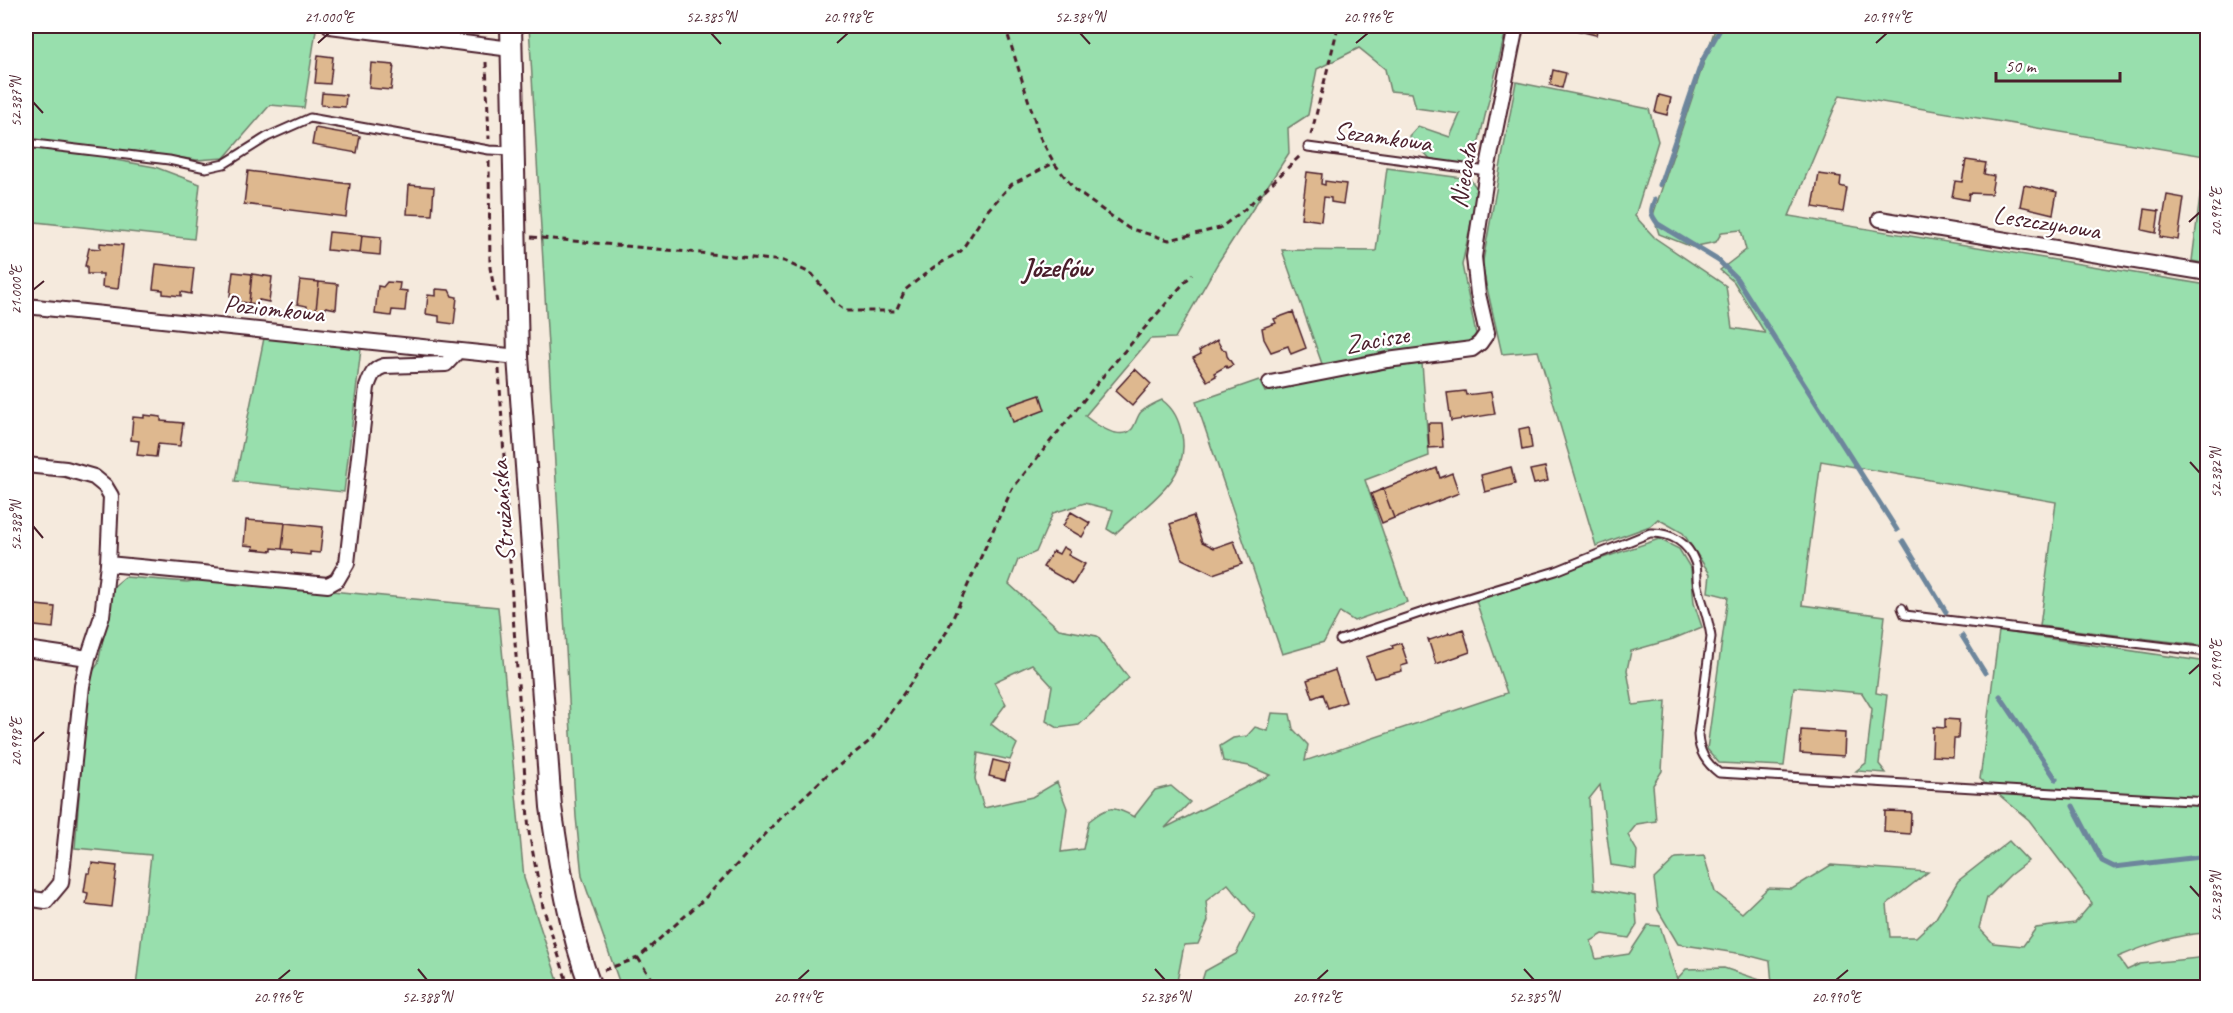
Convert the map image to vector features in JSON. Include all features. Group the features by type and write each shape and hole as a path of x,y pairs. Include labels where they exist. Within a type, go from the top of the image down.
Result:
{"main road":[{"name":"Strużańska","path":"511,26 518,357 551,807 562,880 589,982"}],"street":[{"path":"330,26 511,49"},
{"name":"Niecała","path":"1487,333 1478,294 1474,256 1487,171 1516,26"},
{"name":"Leszczynowa","path":"1880,219 2208,273"},
{"name":"Poziomkowa","path":"26,306 518,357"},
{"name":"Zacisze","path":"1270,383 1387,360 1472,349 1487,333"},
{"path":"108,564 328,585 337,580 347,563 367,387 373,372 384,366 446,364 457,352"},
{"path":"26,465 66,469 94,477 105,486 111,496 108,564 102,616 88,658 82,686 61,883 46,901 26,898"},
{"path":"26,648 88,658"}],"lane":[{"path":"26,143 169,160 206,168 224,164 267,137 310,118 489,150 513,151"},
{"name":"Sezamkowa","path":"1308,147 1487,171"},
{"path":"1340,640 1431,609 1556,571 1650,533 1658,533 1675,537 1685,546 1695,563 1697,584 1712,637 1698,735 1699,745 1708,765 1719,773 2208,802"},
{"path":"1902,608 1905,615 2208,651"}],"path":[{"path":"1005,26 1040,137 1054,164 1076,191 1128,228 1168,240 1220,228 1245,209 1308,147 1337,31 1336,26"},
{"path":"486,47 490,268 498,302 498,313"},
{"path":"528,236 784,261 812,274 834,302 846,311 896,311 905,290 934,267 961,251 987,211 1012,184 1054,164"},
{"path":"554,987 567,982 589,982 638,958 704,899 788,811 827,775 871,740 946,633 1012,489 1108,370 1192,274"},
{"path":"498,356 513,615 529,832 543,907 569,987"},
{"path":"638,958 657,987"}],"green space":[{"path":"26,26 266,26 316,30 304,108 270,105 224,158 197,160 110,148 110,159 155,167 200,184 194,239 26,221"},
{"path":"529,26 1507,26 1477,149 1466,170 1435,164 1409,136 1418,126 1450,137 1460,114 1416,108 1412,93 1390,91 1385,69 1359,48 1317,69 1308,115 1288,128 1289,153 1219,261 1175,338 1150,339 1085,416 1114,433 1127,433 1132,429 1141,412 1162,400 1175,415 1182,435 1183,451 1172,479 1151,502 1115,534 1107,529 1113,510 1085,503 1053,513 1036,552 1018,560 1009,584 1059,629 1097,636 1129,678 1079,725 1058,728 1046,721 1052,686 1032,664 994,682 1006,704 991,724 1017,744 1010,760 978,753 975,779 984,808 1032,797 1057,782 1067,808 1061,852 1083,849 1089,821 1101,812 1110,809 1120,810 1134,817 1155,790 1171,786 1190,802 1165,828 1270,775 1249,766 1223,761 1220,746 1233,738 1247,736 1255,727 1268,731 1272,713 1290,714 1293,729 1308,745 1305,761 1507,693 1476,601 1659,539 1679,549 1691,569 1694,603 1702,627 1673,639 1631,651 1627,670 1633,705 1666,701 1662,771 1653,785 1656,821 1637,824 1628,835 1637,851 1636,869 1611,865 1600,785 1589,799 1594,889 1635,896 1637,925 1629,938 1603,934 1591,941 1596,959 1629,954 1648,925 1660,926 1677,979 1686,969 1724,968 1772,984 1770,961 1743,954 1678,944 1658,910 1654,879 1676,858 1704,856 1715,892 1742,913 1768,888 1792,889 1831,865 1928,872 1887,904 1890,937 1916,937 1936,918 1958,881 2009,841 2028,861 1987,898 1979,928 1993,943 2023,946 2036,928 2075,923 2092,903 2029,820 1980,779 1999,631 2207,662 2207,933 2173,938 2118,957 2127,970 2140,964 2207,957 2207,987 1200,987 1205,971 1236,954 1255,916 1228,884 1206,901 1208,921 1198,944 1184,945 1176,987 621,987 582,876 576,817"},
{"path":"1716,26 2207,26 2207,264 2192,261 2205,156 1840,95 1789,216 2207,285 2207,646 2040,626 2056,502 1821,461 1802,605 1885,616 1876,693 1887,695 1879,764 1886,773 1856,771 1866,763 1872,709 1862,693 1794,687 1784,766 1719,763 1707,749 1728,597 1708,592 1710,574 1683,533 1658,519 1650,526 1596,546 1538,351 1502,354 1482,266 1516,82 1649,109 1658,141 1635,216 1655,238 1726,286 1732,328 1765,333 1734,282 1720,270 1746,250 1741,230 1722,232 1716,242 1692,247 1659,234 1653,215"},
{"path":"1387,168 1470,179 1478,190 1462,265 1476,334 1469,343 1322,364 1282,250 1376,251"},
{"path":"264,338 361,349 344,492 235,481"},
{"path":"1422,363 1429,456 1365,480 1407,602 1354,621 1340,612 1324,642 1282,654 1196,402 1259,380 1265,392 1280,386"},
{"path":"125,577 187,582 205,579 498,607 524,878 560,987 136,987 151,855 75,848 88,678 98,664 113,587"}],"building":[{"path":"1576,26 1598,26 1596,35 1575,30"},
{"path":"318,55 333,57 330,84 315,83"},
{"path":"371,63 394,65 391,90 369,88"},
{"path":"1553,70 1566,73 1562,88 1550,85"},
{"path":"322,93 346,95 345,107 321,105"},
{"path":"1659,95 1671,98 1667,115 1655,112"},
{"path":"315,128 360,136 357,153 312,145"},
{"path":"1966,160 1986,163 1984,174 1994,176 1991,194 1969,193 1968,200 1952,197 1955,181 1962,182"},
{"path":"248,171 350,184 346,217 244,204"},
{"path":"1307,172 1322,174 1321,184 1325,185 1325,181 1346,184 1343,204 1331,202 1331,198 1324,197 1321,221 1301,218"},
{"path":"1819,174 1841,177 1840,186 1847,188 1843,212 1813,207"},
{"path":"409,185 434,187 432,215 407,214"},
{"path":"2024,185 2057,192 2053,214 2020,206"},
{"path":"2167,195 2184,198 2178,240 2160,237"},
{"path":"2145,209 2159,211 2156,233 2142,230"},
{"path":"329,232 362,235 360,253 327,250"},
{"path":"362,235 381,237 380,255 360,253"},
{"path":"100,243 123,245 118,289 102,287 103,274 87,274 87,266 85,266 89,248 100,249"},
{"path":"156,264 194,268 191,294 181,292 181,296 163,294 163,290 153,289"},
{"path":"233,272 252,274 249,303 240,302 240,298 230,296"},
{"path":"252,274 272,277 269,302 259,300 258,304 249,303"},
{"path":"300,280 319,282 316,310 297,304"},
{"path":"319,282 338,284 336,309 326,307 325,311 316,310"},
{"path":"387,282 400,283 399,290 407,291 405,311 392,310 391,316 375,314 378,286 383,287"},
{"path":"436,289 449,290 452,296 457,297 454,324 439,322 439,316 426,314 428,295 436,296"},
{"path":"1293,312 1306,348 1291,354 1288,346 1271,352 1264,339 1262,328 1276,323 1274,319"},
{"path":"1217,340 1222,349 1226,350 1233,365 1214,373 1216,376 1207,381 1193,358 1201,354 1199,351"},
{"path":"1135,369 1151,384 1132,406 1115,391"},
{"path":"1465,391 1466,395 1491,392 1495,414 1451,421 1447,393"},
{"path":"1040,395 1045,410 1013,422 1008,406"},
{"path":"144,415 161,417 161,421 183,423 180,446 158,444 156,457 137,455 139,441 131,440 133,417 144,418"},
{"path":"1428,423 1441,423 1443,447 1429,448"},
{"path":"1529,427 1532,448 1522,450 1519,429"},
{"path":"1511,467 1515,484 1485,492 1481,475"},
{"path":"1545,467 1548,481 1534,484 1530,470"},
{"path":"1437,468 1440,478 1452,473 1459,493 1394,518 1383,489"},
{"path":"1383,489 1394,518 1382,523 1371,494"},
{"path":"1071,512 1090,523 1082,537 1063,526"},
{"path":"1193,516 1202,542 1214,548 1234,541 1242,564 1213,574 1182,559 1170,524"},
{"path":"246,520 285,523 282,549 272,548 272,551 253,549 254,546 244,545"},
{"path":"285,523 323,527 320,553 310,552 310,555 291,553 292,550 282,549"},
{"path":"1063,547 1070,551 1068,555 1085,564 1073,584 1043,567 1053,551 1059,554"},
{"path":"26,604 55,607 53,628 26,625"},
{"path":"1463,629 1470,652 1436,664 1428,639"},
{"path":"1401,643 1408,664 1401,666 1402,671 1374,678 1366,657"},
{"path":"1335,670 1346,702 1328,708 1323,694 1313,698 1307,680"},
{"path":"1945,719 1959,720 1958,739 1954,739 1953,757 1932,756 1933,727 1945,728"},
{"path":"1801,730 1845,733 1844,756 1800,753"},
{"path":"993,760 1009,764 1005,780 989,776"},
{"path":"1885,811 1911,812 1910,834 1884,832"},
{"path":"92,863 117,866 112,907 86,904 88,893 84,892 87,873 90,873"}],"waterway":[{"path":"1660,185 1702,61 1722,26"},
{"path":"1655,199 1652,212 1658,224 1719,261 1737,279 1897,530"},
{"path":"1903,541 1946,612"},
{"path":"1962,636 1985,673"},
{"path":"2000,696 2056,779"},
{"path":"2073,806 2102,861 2114,867 2208,856"}],"district":[{"name":"Józefów","path":"1057,267"}]}
